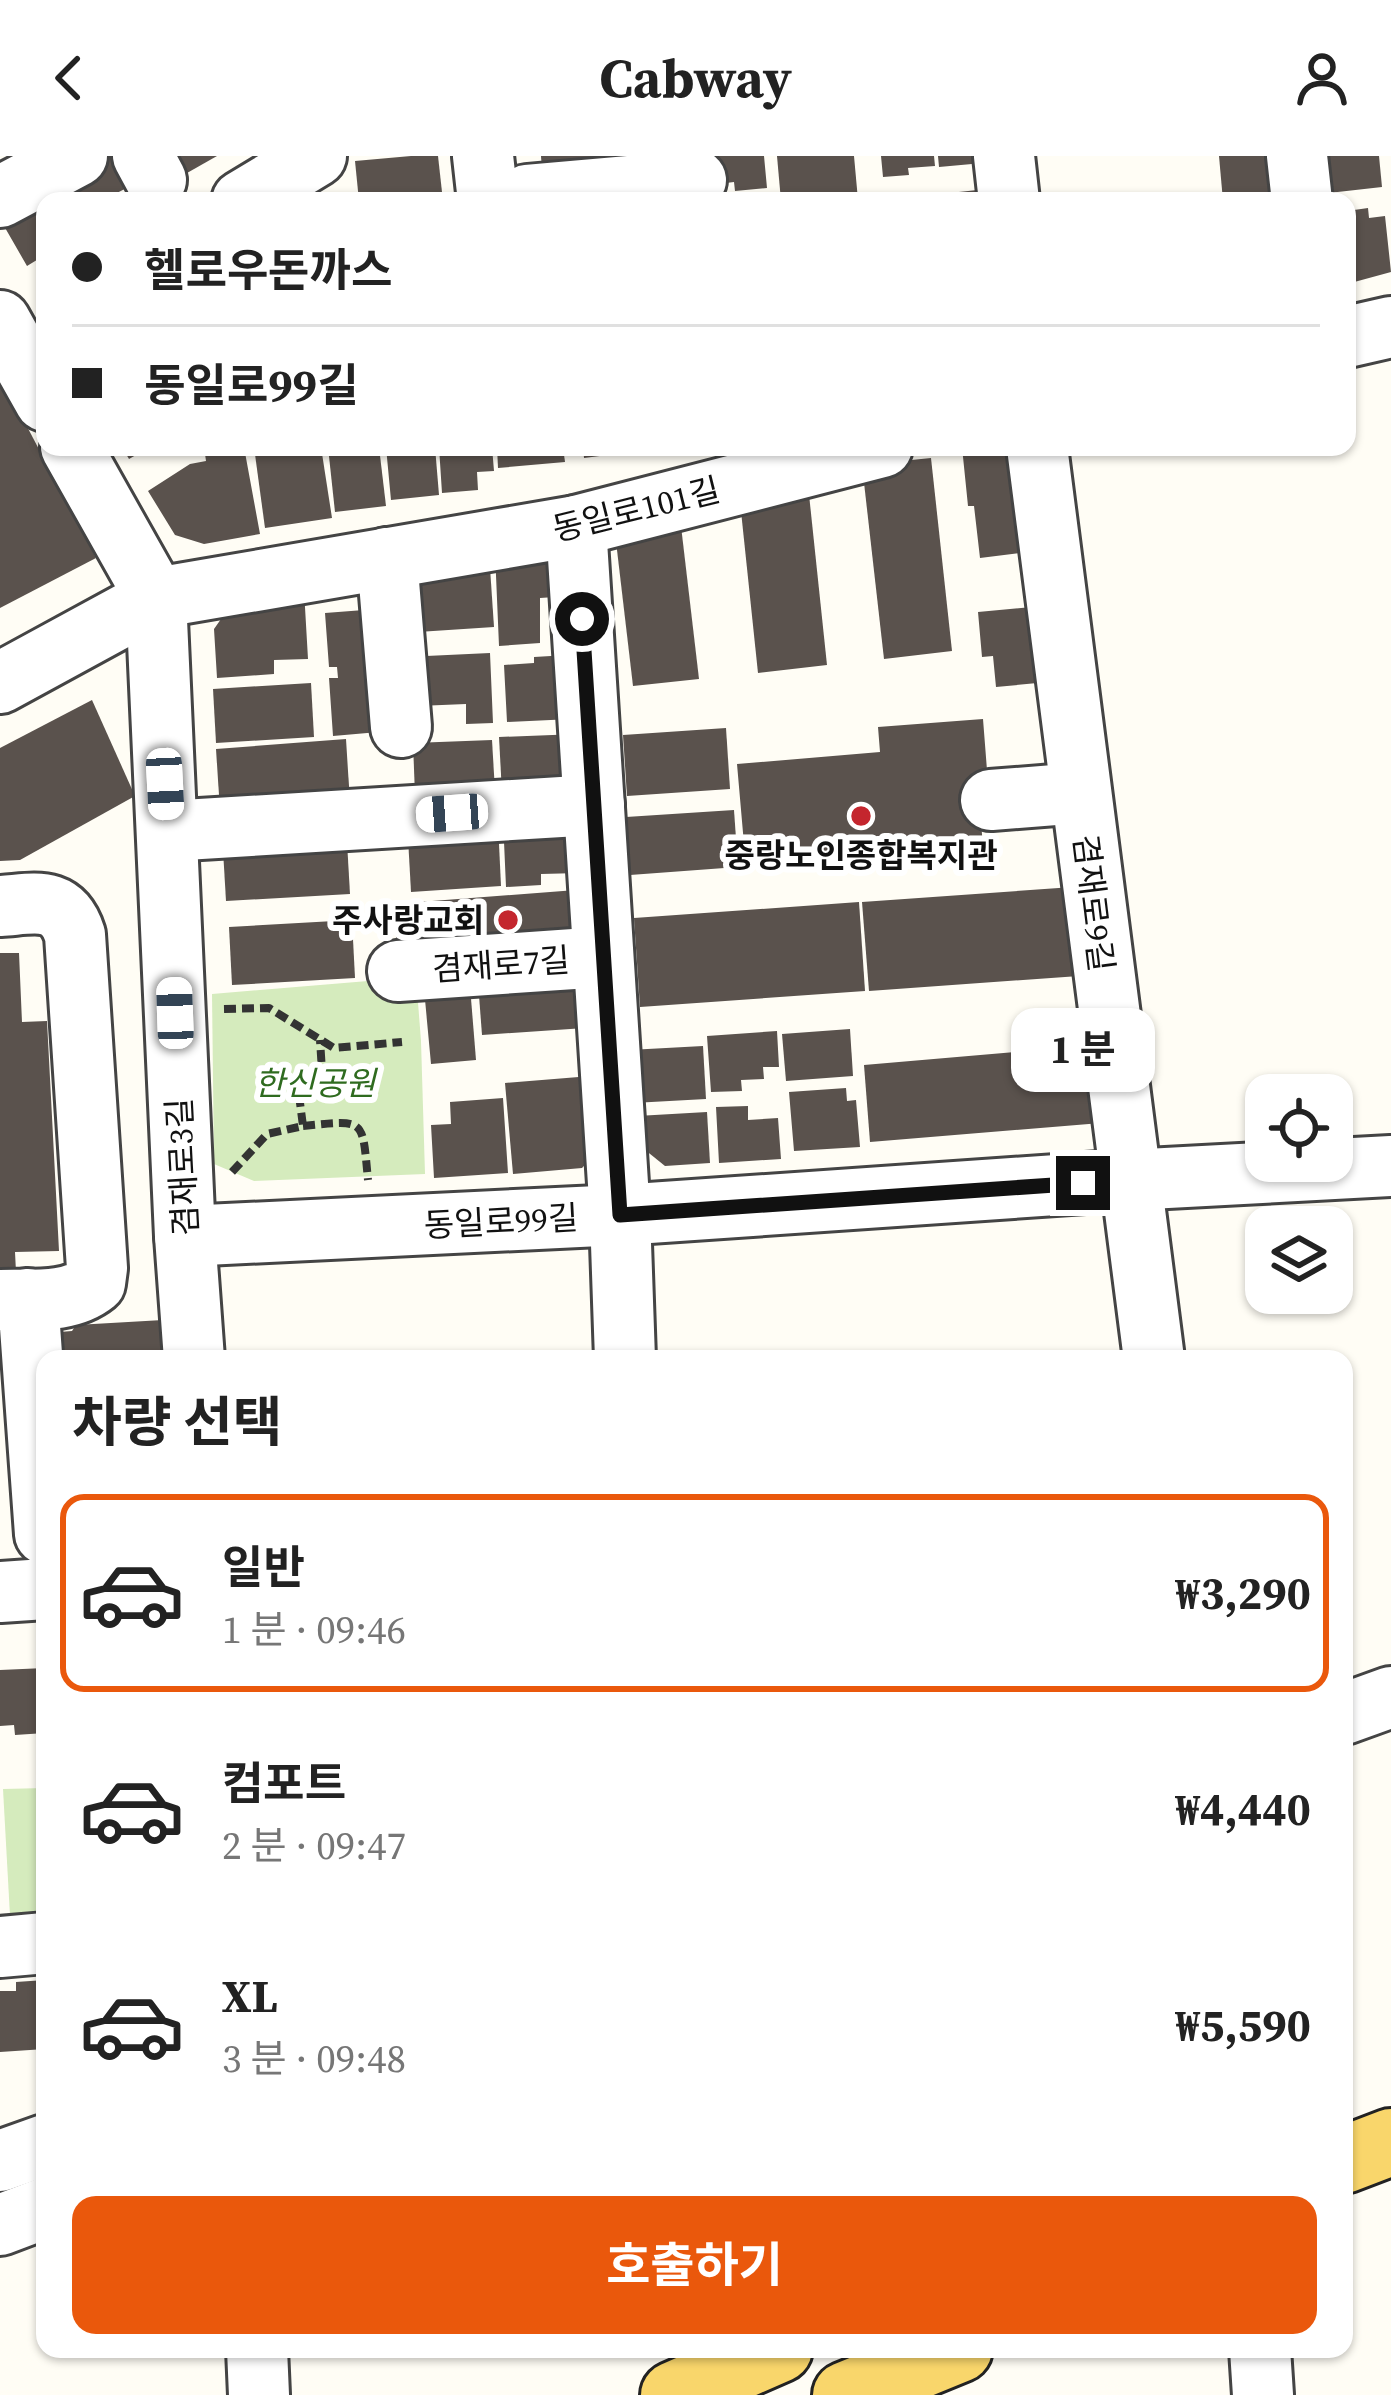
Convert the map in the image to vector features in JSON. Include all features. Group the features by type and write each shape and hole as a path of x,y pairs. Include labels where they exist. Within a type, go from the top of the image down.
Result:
{"main road":[{"path":"1353,2157 1391,2142"},
{"path":"674,2395 757,2358"},
{"path":"846,2395 937,2358"}],"street":[{"path":"0,197 77,156"},
{"path":"257,192 316,156"},
{"path":"483,156 517,188 696,180"},
{"path":"1004,156 1008,192"},
{"path":"1297,156 1300,192"},
{"path":"1356,335 1391,327"},
{"path":"76,456 156,598"},
{"name":"동일로101길","path":"0,683 156,598 576,526 847,456"},
{"name":"겸재로9길","path":"1038,456 1153,1350"},
{"name":"겸재로7길","path":"576,526 626,1350"},
{"path":"387,559 401,727"},
{"name":"겸재로3길","path":"156,598 193,1350"},
{"path":"991,800 1080,793"},
{"path":"167,831 594,805"},
{"path":"0,906 46,903 70,919 75,934 97,1268 95,1283 84,1292 14,1300 19,1452 36,1506"},
{"name":"겸재로7길","path":"398,970 603,957"},
{"name":"동일로99길","path":"185,1236 620,1215 1391,1166"},
{"path":"0,1592 36,1590"},
{"path":"1353,1711 1391,1697"},
{"path":"0,1947 36,1944"},
{"path":"0,2162 36,2148"},
{"path":"0,2224 36,2211"},
{"path":"257,2358 259,2395"},
{"path":"1261,2358 1263,2395"}],"path":[{"path":"175,1013 269,1008 334,1048 368,1040 402,1042"},
{"path":"303,1126 299,1096 322,1071 320,1040"},
{"path":"231,1174 266,1134 352,1122 364,1135 373,1227"}],"green space":[{"name":"한신공원","path":"416,977 425,1174 254,1181 214,1164 212,994"},
{"path":"36,1788 36,1933 11,1934 3,1789"}],"building":[{"path":"101,156 134,156 146,178 119,192 71,192 63,176"},
{"path":"153,156 217,156 180,177"},
{"path":"438,156 442,192 358,192 355,161"},
{"path":"541,156 629,156 542,170"},
{"path":"716,156 764,156 767,188 735,191 734,182 718,184"},
{"path":"777,156 854,156 857,192 780,192"},
{"path":"881,156 934,156 935,166 908,168 909,175 883,177"},
{"path":"938,156 983,156 983,163 939,167"},
{"path":"1219,156 1288,156 1291,192 1222,192"},
{"path":"1307,156 1379,156 1382,187 1311,192"},
{"path":"57,182 62,192 42,192"},
{"path":"36,196 36,260 27,266 0,219"},
{"path":"1368,208 1369,218 1385,216 1391,272 1356,282 1356,210"},
{"path":"0,375 36,444 36,456 42,456 96,558 0,608"},
{"path":"205,456 246,456 260,534 204,544 175,535 148,491 190,464 206,461"},
{"path":"255,456 322,456 332,518 265,528"},
{"path":"329,456 380,456 386,506 335,512"},
{"path":"387,456 436,456 439,495 391,500"},
{"path":"440,456 493,456 494,471 477,472 478,490 442,493"},
{"path":"497,456 564,456 565,462 498,468"},
{"path":"963,456 1018,456 1028,552 980,558 974,506 968,506"},
{"path":"931,458 952,651 884,659 862,465"},
{"path":"808,485 827,665 758,673 739,492"},
{"path":"681,526 699,679 633,686 615,533"},
{"path":"546,541 570,596 540,598 540,643 499,646 495,552"},
{"path":"489,553 494,627 418,632 413,566"},
{"path":"304,590 308,659 274,660 274,674 217,678 214,629 233,602"},
{"path":"1042,606 1048,682 996,687 993,656 982,657 978,612"},
{"path":"364,610 390,731 333,736 329,678 338,678 337,667 329,667 325,613"},
{"path":"490,653 493,723 466,724 466,704 418,706 405,657"},
{"path":"568,655 572,719 507,722 504,665"},
{"path":"311,683 314,737 216,743 213,689"},
{"path":"92,700 135,796 20,860 0,861 0,748"},
{"name":"중랑노인종합복지관","path":"983,719 988,783 978,784 983,847 746,867 737,764 880,752 878,727"},
{"path":"726,728 730,789 627,796 623,735"},
{"path":"578,734 580,790 502,793 499,737"},
{"path":"346,739 350,802 240,809 219,795 216,749"},
{"path":"492,740 495,791 415,795 413,743"},
{"path":"734,810 738,867 630,875 626,817"},
{"path":"578,816 580,873 541,874 541,885 506,887 503,819"},
{"path":"498,823 501,886 411,892 408,838"},
{"path":"347,842 350,894 226,901 223,850"},
{"path":"1087,886 1093,975 869,991 862,902"},
{"path":"576,890 579,935 398,960 393,904"},
{"path":"859,902 865,991 640,1007 634,918"},
{"path":"352,920 355,978 232,985 229,927"},
{"path":"0,953 19,953 22,1022 47,1021 59,1251 15,1252 16,1272 0,1273"},
{"path":"581,973 585,1028 482,1035 478,982"},
{"path":"469,974 476,1060 431,1064 423,978"},
{"path":"850,1029 853,1076 786,1081 782,1034"},
{"path":"777,1031 779,1067 763,1067 764,1079 741,1080 742,1091 711,1092 707,1036"},
{"path":"1095,1045 1101,1123 870,1142 864,1065"},
{"path":"703,1046 706,1099 633,1103 629,1050"},
{"path":"591,1076 597,1152 582,1168 513,1174 505,1083"},
{"path":"846,1088 847,1101 856,1100 860,1147 794,1151 789,1092"},
{"path":"503,1098 508,1173 434,1178 431,1125 451,1124 450,1102"},
{"path":"748,1106 748,1120 778,1118 781,1159 719,1163 716,1107"},
{"path":"707,1112 710,1163 665,1166 639,1145 637,1116"},
{"path":"163,1320 165,1350 48,1350 47,1333 72,1331 76,1325"},
{"path":"36,1668 36,1734 15,1735 14,1725 0,1726 0,1670"},
{"path":"36,1981 36,2050 0,2052 0,1991 16,1991 16,1982"}],"place":[{"name":"중랑노인종합복지관","path":"861,816"},
{"name":"주사랑교회","path":"508,920"}],"route":[{"path":"582,619 620,1215 1083,1183"}]}
